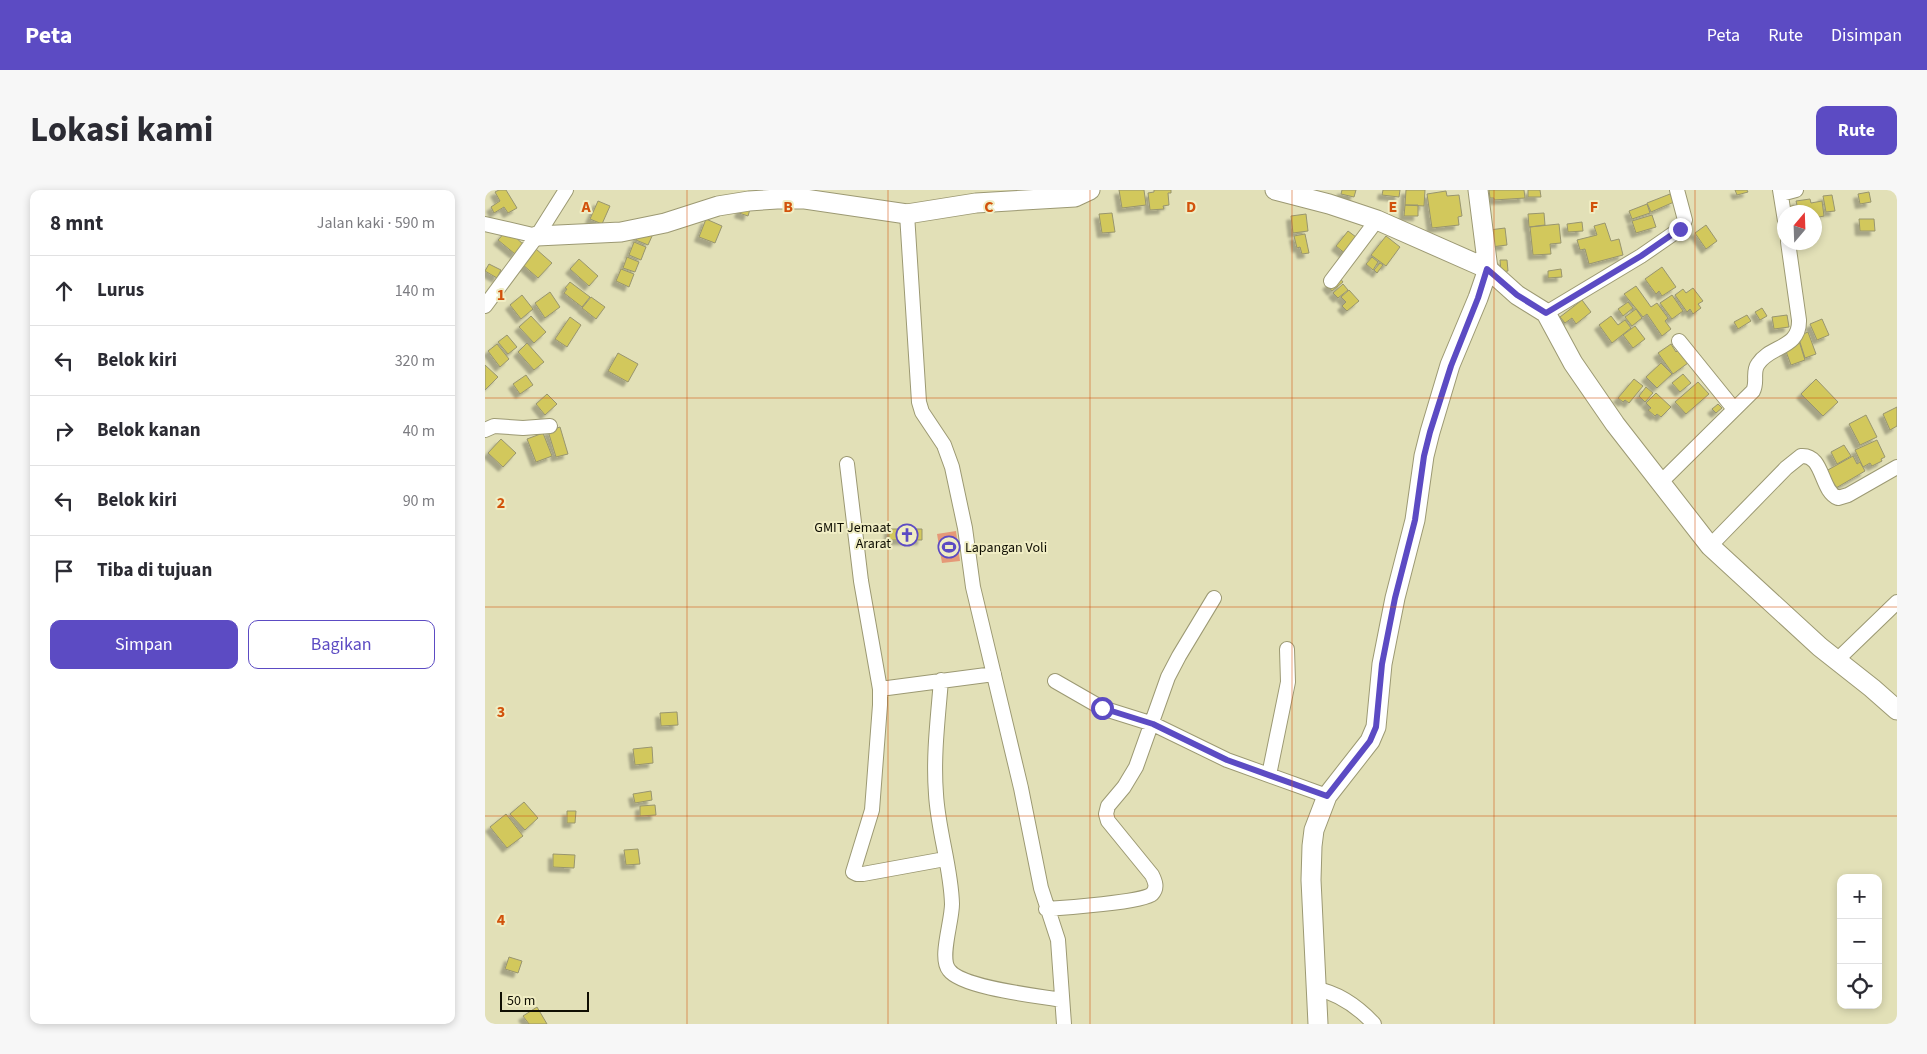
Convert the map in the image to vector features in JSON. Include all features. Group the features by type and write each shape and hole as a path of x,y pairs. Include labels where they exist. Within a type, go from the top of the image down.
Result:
{"street":[{"path":"485,306 537,236 566,190"},
{"path":"485,224 537,236 621,232 665,223 719,206 777,198 805,199 907,214 976,203 1075,197 1089,190"},
{"path":"1275,190 1329,204 1377,220 1487,269 1517,295 1546,313 1573,363 1615,424 1710,546 1820,647 1897,710"},
{"path":"1317,1024 1311,880 1314,830 1327,796 1370,741 1376,727 1382,664 1395,598 1415,520 1428,440 1451,366 1478,298 1487,269 1478,190"},
{"path":"1546,313 1641,256 1680,229 1685,220 1677,190"},
{"path":"1782,205 1780,192 1796,190"},
{"path":"907,214 919,402 922,412 944,445 952,467 965,528 973,587 1021,788 1031,845 1047,910 1056,930 1064,1024"},
{"path":"1331,281 1377,220"},
{"path":"1661,482 1754,388 1756,369 1759,362 1790,342 1797,334 1799,328 1789,250"},
{"path":"1679,341 1734,408"},
{"path":"485,430 494,426 523,428 550,426"},
{"path":"1710,546 1786,468 1801,456 1815,461 1831,494 1838,498 1848,496 1897,467"},
{"path":"847,464 861,581 880,689 879,728 872,810 853,866 853,872 863,874 945,859"},
{"path":"1047,910 1120,902 1150,896 1154,891 1155,886 1152,875 1108,821 1106,814 1108,806 1124,787 1136,767 1169,677 1179,656 1214,598"},
{"path":"1837,660 1897,602"},
{"path":"1269,775 1287,689 1287,649"},
{"path":"880,689 994,674"},
{"path":"941,680 936,734 935,780 952,901 951,924 944,957 948,970 954,975 975,983 1009,992 1062,1000"},
{"path":"1055,681 1102,708 1153,724 1227,760 1327,796"},
{"path":"1316,989 1327,990 1340,996 1374,1024"}],"shaded area":[{"name":"Lapangan Voli","path":"956,531 960,561 942,563 937,534"}],"building":[{"path":"506,190 517,208 508,213 504,207 494,213 491,207 500,201 495,192"},
{"path":"1119,190 1144,190 1146,205 1122,208"},
{"path":"1154,190 1171,190 1171,193 1168,193 1169,205 1163,206 1164,209 1150,210 1148,193 1154,192"},
{"path":"1342,190 1356,190 1354,197 1341,194"},
{"path":"1383,190 1400,190 1399,197 1382,195"},
{"path":"1406,190 1425,190 1424,206 1405,205"},
{"path":"1489,190 1524,190 1525,198 1494,200 1494,198 1490,198"},
{"path":"1528,190 1540,190 1541,197 1528,197"},
{"path":"1735,190 1747,190 1748,192 1737,195"},
{"path":"1446,191 1447,196 1459,195 1462,216 1458,217 1459,225 1432,228 1427,194"},
{"path":"1869,192 1871,202 1860,204 1858,194"},
{"path":"1670,194 1674,202 1651,212 1647,203"},
{"path":"1832,195 1835,211 1826,212 1823,196"},
{"path":"1810,199 1811,203 1822,201 1824,216 1822,216 1822,205 1797,205 1796,201"},
{"path":"598,201 610,206 602,224 590,219"},
{"path":"743,203 751,206 748,216 739,213"},
{"path":"1647,204 1650,213 1632,219 1629,211"},
{"path":"1405,205 1418,205 1418,216 1404,216"},
{"path":"1112,213 1115,232 1102,233 1099,214"},
{"path":"1544,213 1545,225 1529,227 1528,214"},
{"path":"1306,214 1308,231 1293,233 1291,216"},
{"path":"1652,215 1656,227 1636,233 1632,221"},
{"path":"706,219 722,226 715,243 699,237"},
{"path":"1859,219 1874,219 1875,231 1860,231"},
{"path":"1582,222 1583,231 1568,232 1567,224"},
{"path":"1605,223 1611,241 1619,239 1623,255 1589,264 1585,249 1580,250 1577,240 1597,235 1594,226"},
{"path":"1559,224 1561,243 1550,244 1551,254 1533,255 1530,227"},
{"path":"1706,225 1717,241 1706,249 1695,233"},
{"path":"1505,228 1507,245 1491,247 1489,230"},
{"path":"641,229 653,234 648,245 636,240"},
{"path":"507,230 523,244 515,254 498,240"},
{"path":"1348,231 1360,240 1347,255 1336,246"},
{"path":"1305,234 1309,253 1302,254 1300,247 1297,248 1294,236"},
{"path":"1386,236 1400,247 1386,266 1371,255"},
{"path":"634,242 646,247 641,260 629,255"},
{"path":"536,249 552,263 538,278 522,264"},
{"path":"627,257 639,262 635,272 623,268"},
{"path":"1372,257 1378,262 1373,270 1366,264"},
{"path":"579,259 598,276 589,286 570,269"},
{"path":"1500,260 1507,260 1508,271 1501,272"},
{"path":"1380,263 1383,265 1377,273 1374,270"},
{"path":"489,264 501,270 497,278 485,271"},
{"path":"1662,267 1676,287 1662,296 1659,291 1656,294 1645,279"},
{"path":"621,269 634,274 629,287 616,281"},
{"path":"1561,269 1562,277 1548,278 1548,271"},
{"path":"1338,276 1343,282 1332,291 1327,285"},
{"path":"570,282 590,297 582,307 564,293 567,289 565,288"},
{"path":"1343,284 1348,290 1338,298 1333,293"},
{"path":"1636,286 1651,307 1657,303 1668,318 1665,321 1671,329 1662,336 1647,314 1643,317 1624,294"},
{"path":"1693,288 1703,301 1698,304 1701,308 1693,314 1690,309 1687,312 1675,295 1683,289 1686,293"},
{"path":"1349,290 1359,301 1347,311 1342,306 1346,302 1341,297"},
{"path":"550,292 560,307 545,318 535,303"},
{"path":"522,295 533,309 521,319 510,305"},
{"path":"1672,295 1683,311 1672,319 1660,303"},
{"path":"591,297 605,307 596,319 582,308"},
{"path":"1582,300 1591,312 1576,324 1572,318 1565,323 1560,317"},
{"path":"1628,302 1633,308 1623,316 1618,309"},
{"path":"1762,308 1767,316 1760,320 1755,312"},
{"path":"1636,309 1642,318 1632,326 1625,317"},
{"path":"1747,315 1751,321 1738,329 1734,322"},
{"path":"1787,315 1789,327 1774,329 1772,317"},
{"path":"531,316 546,332 534,343 519,327"},
{"path":"1611,316 1618,325 1625,320 1631,328 1612,343 1599,325"},
{"path":"570,317 581,325 567,347 555,339"},
{"path":"1822,319 1829,335 1817,340 1810,324"},
{"path":"1635,326 1645,339 1633,348 1623,335"},
{"path":"1808,332 1816,354 1805,358 1798,336"},
{"path":"507,335 517,347 508,354 498,342"},
{"path":"1799,341 1805,360 1791,365 1784,346"},
{"path":"527,343 544,362 534,370 518,352"},
{"path":"497,344 509,359 500,367 488,351"},
{"path":"1671,344 1676,352 1678,350 1688,363 1673,374 1658,353"},
{"path":"618,353 638,364 628,382 608,371"},
{"path":"1661,363 1672,374 1657,388 1646,377"},
{"path":"485,365 498,377 485,390"},
{"path":"1683,374 1691,383 1680,392 1672,383"},
{"path":"526,375 533,385 520,394 513,384"},
{"path":"1634,379 1643,386 1629,403 1625,400 1623,402 1618,398"},
{"path":"1816,379 1838,402 1823,416 1801,394"},
{"path":"1698,382 1709,394 1686,414 1675,402"},
{"path":"1646,387 1653,393 1645,402 1639,396"},
{"path":"1656,393 1671,407 1661,417 1657,414 1655,416 1648,410 1651,408 1646,403"},
{"path":"547,394 557,404 545,415 536,404"},
{"path":"1718,404 1722,408 1716,413 1712,409"},
{"path":"1897,407 1897,426 1890,430 1883,414"},
{"path":"1866,415 1877,437 1860,445 1849,424"},
{"path":"560,427 568,454 556,457 548,431"},
{"path":"543,433 552,456 536,462 527,439"},
{"path":"501,439 516,453 503,467 488,453"},
{"path":"1877,440 1885,457 1881,459 1882,461 1872,466 1870,463 1863,467 1855,450"},
{"path":"1844,445 1851,456 1837,464 1831,452"},
{"path":"1853,456 1857,464 1860,462 1865,471 1836,488 1826,471"},
{"path":"889,529 922,529 922,540 889,540"},
{"path":"677,712 678,725 661,726 660,713"},
{"path":"652,747 653,763 635,765 633,749"},
{"path":"651,791 652,800 635,803 633,794"},
{"path":"524,802 538,818 525,830 510,814"},
{"path":"655,805 656,815 640,816 640,806"},
{"path":"567,811 576,811 575,823 567,823"},
{"path":"506,814 523,836 507,848 490,827"},
{"path":"638,849 640,864 626,865 624,850"},
{"path":"553,854 575,855 574,868 553,867"},
{"path":"509,957 522,961 518,973 505,969"},
{"path":"537,1007 547,1024 529,1024 523,1016"}],"place":[{"name":"GMIT Jemaat Ararat","path":"907,535"},
{"name":"Lapangan Voli","path":"949,547"}],"route":[{"path":"1102,708 1153,724 1227,760 1327,796 1370,741 1376,727 1382,664 1395,598 1415,520 1424,456 1451,366 1478,298 1487,269 1517,295 1546,313 1641,256 1680,229"}]}
